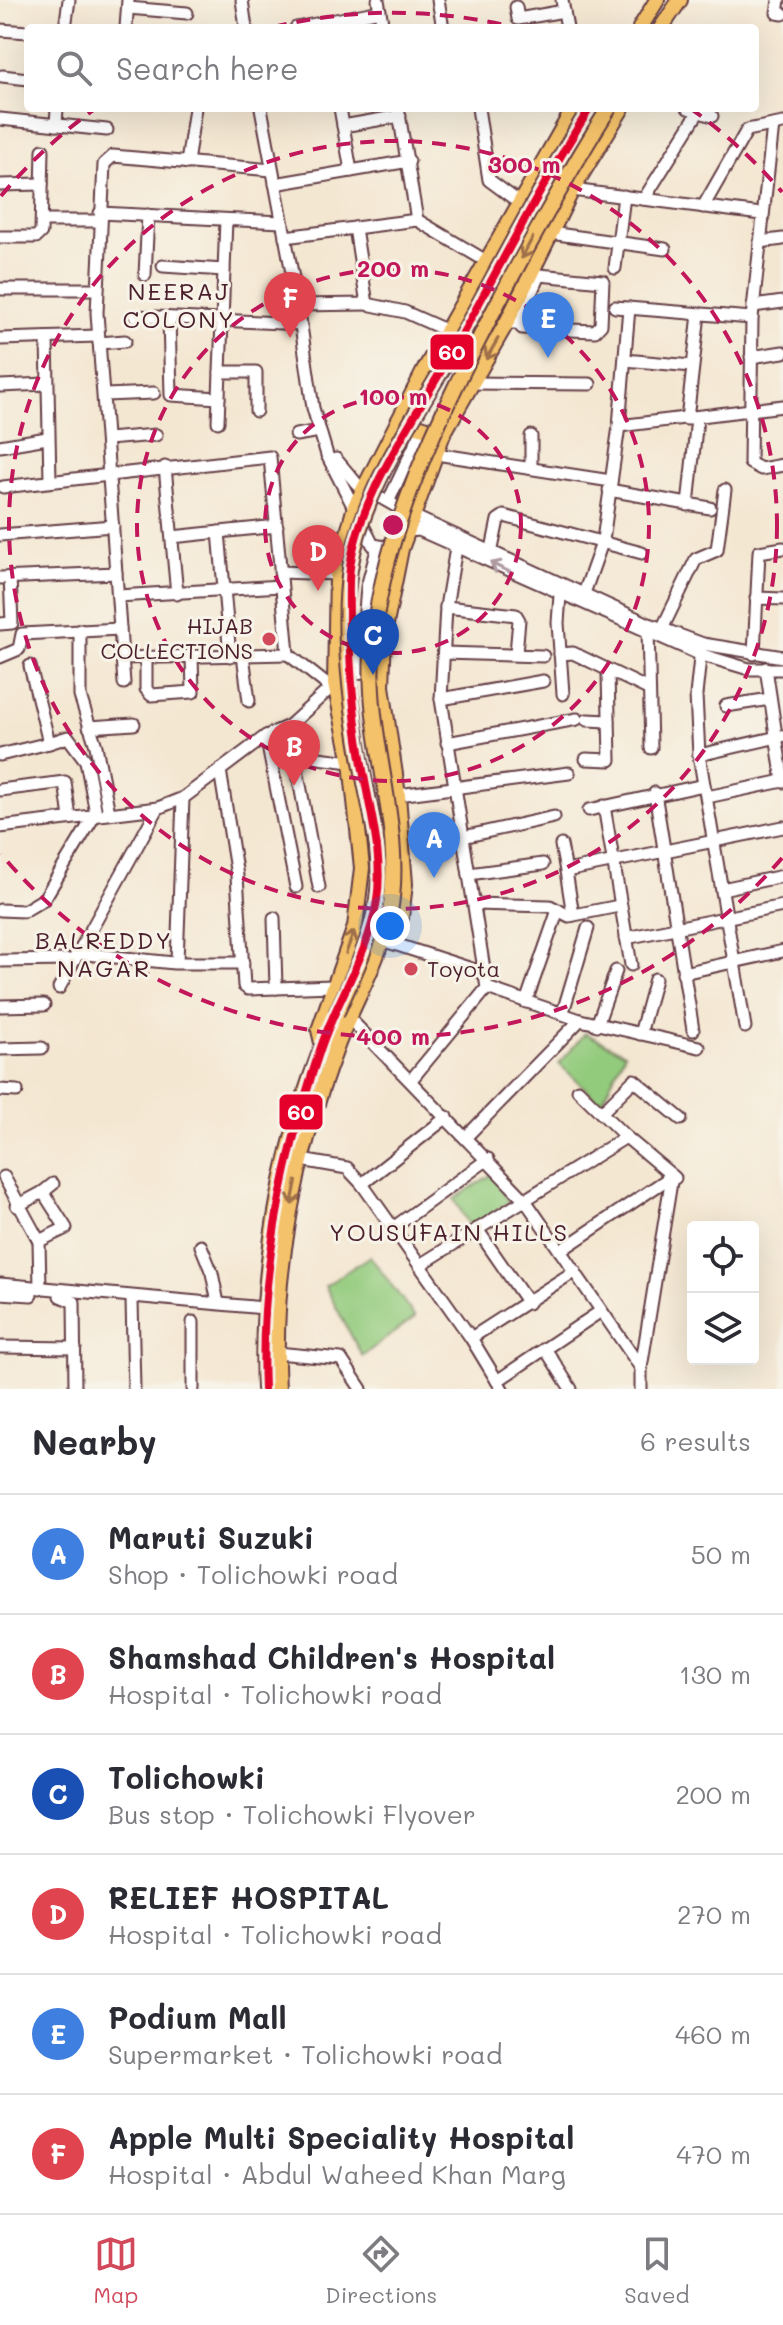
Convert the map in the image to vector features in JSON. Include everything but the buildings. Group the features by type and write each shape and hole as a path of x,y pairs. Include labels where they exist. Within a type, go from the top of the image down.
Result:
{"main road":[{"path":"642,24 657,0"},
{"path":"664,24 680,0"},
{"path":"322,1043 319,1030 355,927 362,868 351,762 333,686 337,574 355,506 486,261 572,112"},
{"path":"278,1389 277,1353 283,1261 301,1160 369,934 379,875 375,829 361,762 349,675 349,578 354,551 391,456 459,340 550,171 587,112"},
{"path":"264,1389 264,1308 276,1213 288,1157 322,1043 343,1016 383,937 390,912 391,838 372,693 372,650 382,586 401,521 447,401 545,214 607,112"},
{"path":"383,937 401,918 404,901 398,795 391,758 383,673 391,591 443,434 512,323 550,233 620,112"},
{"path":"399,420 443,434"}],"street":[{"path":"66,24 69,0"},
{"path":"242,0 245,24"},
{"path":"438,0 442,24"},
{"path":"779,0 777,13 783,14"},
{"path":"126,24 128,4 187,13"},
{"path":"329,24 379,6"},
{"path":"516,7 518,19 563,6"},
{"path":"0,30 24,32"},
{"path":"2,76 24,79"},
{"path":"56,125 57,112"},
{"path":"187,163 194,112"},
{"path":"262,112 298,305 313,408 325,446 370,540 378,546 391,545 411,524"},
{"path":"341,112 351,171"},
{"path":"343,126 399,112 417,220"},
{"path":"479,112 489,180 520,203"},
{"path":"644,199 692,112"},
{"path":"699,112 712,116"},
{"path":"0,119 107,130"},
{"path":"703,207 747,130 778,124 761,214 749,411 750,463 761,469 783,465"},
{"path":"0,237 39,235 43,150"},
{"path":"124,683 97,289 99,217 108,158 272,170"},
{"path":"275,184 409,161"},
{"path":"768,182 783,180"},
{"path":"0,185 42,184"},
{"path":"572,190 761,214"},
{"path":"615,268 624,196"},
{"path":"42,221 148,215 282,222"},
{"path":"145,275 148,215"},
{"path":"218,422 226,220"},
{"path":"285,237 417,220 486,261"},
{"path":"355,228 367,304"},
{"path":"550,233 665,249"},
{"path":"760,242 783,239"},
{"path":"163,266 224,270"},
{"path":"512,323 522,328 595,331 601,325 603,281 535,274"},
{"path":"0,289 97,289"},
{"path":"615,307 699,314 753,312 783,302"},
{"path":"298,305 367,304 405,312 441,328"},
{"path":"582,599 603,540 619,426 629,308"},
{"path":"688,505 692,366 699,314"},
{"path":"135,316 221,323 301,324"},
{"path":"169,318 171,395 219,398"},
{"path":"47,338 50,481"},
{"path":"0,339 125,341"},
{"path":"751,357 783,352"},
{"path":"625,360 692,366"},
{"path":"220,372 256,372 256,411"},
{"path":"472,383 590,384"},
{"path":"0,386 47,384"},
{"path":"105,395 154,393"},
{"path":"619,426 783,406"},
{"path":"389,500 423,428"},
{"path":"296,435 320,431"},
{"path":"107,439 156,435"},
{"path":"531,436 531,468"},
{"path":"0,446 47,438"},
{"path":"325,446 351,479 389,500 419,530 560,595 582,599"},
{"path":"436,454 531,468 710,508"},
{"path":"3,487 270,457 288,654"},
{"path":"165,467 177,594"},
{"path":"662,629 696,559 715,553 725,490"},
{"path":"492,549 498,520 504,516 603,540 642,553"},
{"path":"411,524 492,549 582,599 749,669 783,669"},
{"path":"0,535 113,526"},
{"path":"172,537 277,526"},
{"path":"219,532 230,656"},
{"path":"360,672 367,587 378,546"},
{"path":"456,548 446,607 441,699 487,988"},
{"path":"754,654 759,552 783,548"},
{"path":"280,572 337,574"},
{"path":"0,624 12,623 5,578 116,573"},
{"path":"118,596 281,586"},
{"path":"560,595 563,694"},
{"path":"756,598 783,599"},
{"path":"446,607 516,615 519,620 516,653"},
{"path":"0,657 19,649 22,634 120,629"},
{"path":"648,629 662,629 701,649 783,657"},
{"path":"648,629 651,748"},
{"path":"0,910 24,911 44,899 103,813 89,727 80,696 80,630"},
{"path":"701,649 696,695 699,755 745,1027"},
{"path":"444,653 543,656"},
{"path":"560,654 573,653 608,673 648,689"},
{"path":"122,658 288,654 333,686"},
{"path":"243,655 249,701"},
{"path":"146,657 147,693 163,695 193,692 192,656"},
{"path":"30,666 49,743"},
{"path":"589,810 655,793 783,782 780,736 766,668"},
{"path":"0,827 158,808 183,798 266,736 289,726 333,686 360,672 383,673"},
{"path":"586,759 610,760 608,673"},
{"path":"441,699 543,681"},
{"path":"726,706 770,699"},
{"path":"447,743 582,720 609,721"},
{"path":"89,727 134,724"},
{"path":"289,726 319,887"},
{"path":"266,736 296,887"},
{"path":"699,755 780,736"},
{"path":"0,755 68,737 83,753 103,813"},
{"path":"294,755 351,762"},
{"path":"220,770 237,876 245,988 333,986"},
{"path":"398,795 569,773"},
{"path":"0,790 65,782 70,818"},
{"path":"655,793 693,1030"},
{"path":"177,962 183,798"},
{"path":"604,806 631,965"},
{"path":"59,988 158,808"},
{"path":"463,837 554,817"},
{"path":"566,871 783,827"},
{"path":"561,845 573,915"},
{"path":"469,874 543,864"},
{"path":"722,889 783,876"},
{"path":"475,904 558,910 566,915 619,906"},
{"path":"626,938 783,906"},
{"path":"526,1002 558,910"},
{"path":"274,918 276,988"},
{"path":"563,1012 588,928"},
{"path":"383,937 484,973"},
{"path":"683,973 783,951"},
{"path":"0,961 74,956 243,963"},
{"path":"597,1025 616,971"},
{"path":"640,1034 655,979"},
{"path":"411,1080 487,988"},
{"path":"487,988 597,1025 699,1047"},
{"path":"0,1006 44,1005"},
{"path":"343,1016 411,1080 525,1200 641,1368"},
{"path":"466,1137 580,1020"},
{"path":"0,1049 42,1048"},
{"path":"601,1113 634,1080 681,1119"},
{"path":"0,1090 17,1091"},
{"path":"578,1090 626,1137 674,1177"},
{"path":"362,1184 447,1117"},
{"path":"420,1265 626,1137"},
{"path":"393,1228 488,1159"},
{"path":"301,1160 347,1168 362,1184 471,1338 499,1385 601,1311"},
{"path":"4,1177 17,1206 39,1241 40,1289"},
{"path":"560,1251 674,1177"},
{"path":"641,1389 641,1368 674,1177"},
{"path":"17,1206 48,1188 66,1228 39,1241"},
{"path":"477,1229 528,1303"},
{"path":"201,1246 212,1273 218,1303"},
{"path":"471,1338 575,1271"},
{"path":"0,1284 264,1308"},
{"path":"0,1293 72,1298 75,1389"},
{"path":"132,1300 134,1389"},
{"path":"193,1322 193,1389"},
{"path":"0,1347 75,1348"},
{"path":"546,1350 571,1389"},
{"path":"277,1353 341,1359 361,1389"}],"green space":[{"path":"585,1033 625,1053 601,1103 559,1064"},
{"path":"492,1174 509,1202 471,1228 454,1199"},
{"path":"370,1256 415,1317 362,1356 325,1286"}],"transit line":[{"name":"60","path":"264,1389 265,1302 285,1173 321,1047 367,939 379,882 377,847 358,736 351,670 349,581 353,551 362,520 391,457 588,112"}],"place":[{"name":"Apple Multi Speciality Hospital","path":"290,338"},
{"name":"Podium Mall","path":"548,358"},
{"name":"RELIEF HOSPITAL","path":"318,591"},
{"name":"HIJAB COLLECTIONS","path":"269,639"},
{"name":"Tolichowki","path":"373,675"},
{"name":"Shamshad Children's Hospital","path":"294,786"},
{"name":"Maruti Suzuki","path":"434,878"},
{"name":"Toyota","path":"411,969"}],"district":[{"name":"NEERAJ COLONY","path":"179,306"},
{"name":"BALREDDY NAGAR","path":"104,955"},
{"name":"YOUSUFAIN HILLS","path":"449,1233"}]}
